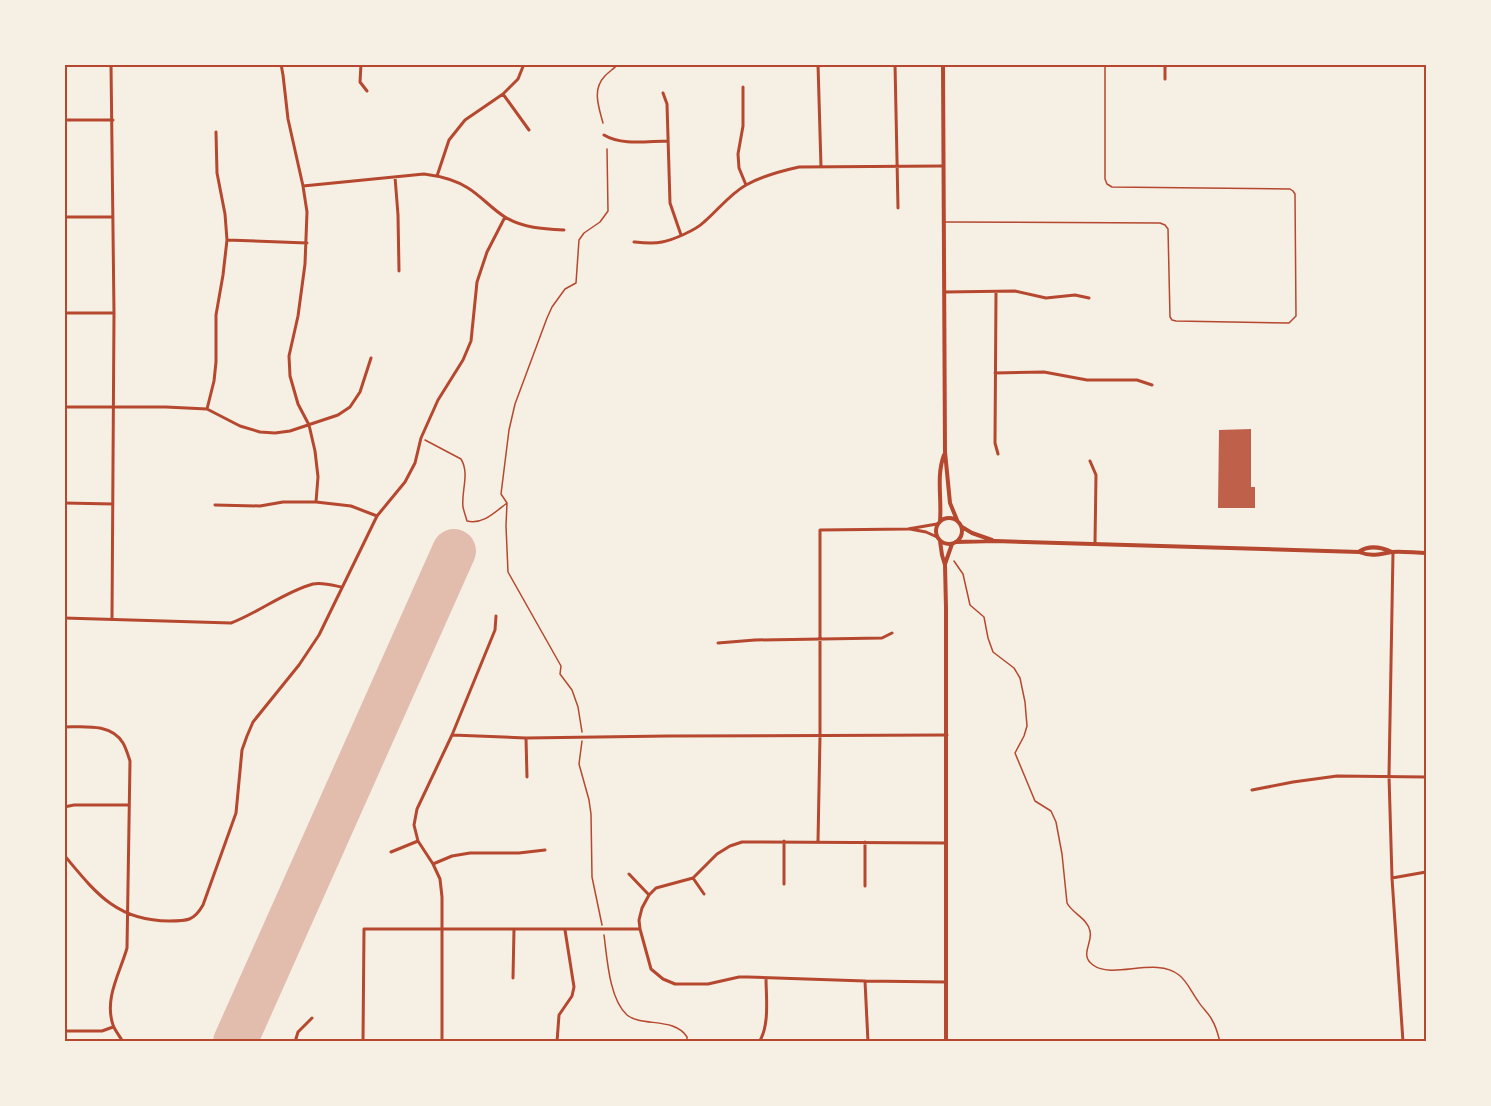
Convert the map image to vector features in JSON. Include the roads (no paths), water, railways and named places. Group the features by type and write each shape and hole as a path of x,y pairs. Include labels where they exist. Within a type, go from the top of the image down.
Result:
{"main road":[{"path":"943,64 945,452 950,503 962,527 995,541"},
{"path":"945,452 941,464 942,504 936,533 945,565 946,608 946,1041"},
{"path":"939,522 949,517 957,520"},
{"path":"945,565 954,543 961,535 962,527"},
{"path":"939,539 944,543 995,541 1095,543 1359,552 1366,555 1393,552 1426,553"}],"street":[{"path":"111,64 114,313 111,619"},
{"path":"281,64 288,119 307,212 307,243 298,316 290,356 290,376 298,404 309,425 315,451 318,477 316,502"},
{"path":"361,64 360,82 367,91"},
{"path":"437,176 449,140 459,126 503,94 518,79 524,64"},
{"path":"818,64 821,167"},
{"path":"895,64 898,208"},
{"path":"1165,64 1165,79"},
{"path":"743,87 743,126 738,154 739,168 746,185"},
{"path":"663,93 667,104 670,203 681,235"},
{"path":"503,94 529,130"},
{"path":"64,120 112,120"},
{"path":"207,409 214,381 216,315 227,240 225,214 217,173 216,132"},
{"path":"604,135 623,142 668,141"},
{"path":"634,242 663,242 681,235 702,224 728,198 746,185 776,172 799,167 943,166"},
{"path":"303,186 424,174 437,176 453,180 468,188 505,217 525,226 564,230"},
{"path":"395,177 399,271"},
{"path":"64,217 113,217"},
{"path":"64,855 103,899 129,915 159,921 182,921 198,914 236,813 243,750 247,736 253,723 319,635 377,516 405,482 415,463 421,438 438,399 463,360 471,341 477,282 487,252 505,217"},
{"path":"227,240 307,243"},
{"path":"945,292 1015,291 1046,298 1075,295 1089,298"},
{"path":"996,292 995,443 998,454"},
{"path":"64,313 114,313"},
{"path":"64,407 207,409 240,426 260,432 290,431 338,414 350,406 360,392 371,358"},
{"path":"995,373 1044,372 1087,380 1137,380 1152,385"},
{"path":"1090,460 1096,475 1095,543"},
{"path":"215,505 260,506 284,502 316,502 351,506 377,516"},
{"path":"64,503 113,504"},
{"path":"908,529 939,522"},
{"path":"818,842 820,530 908,529 926,532 939,539"},
{"path":"1393,552 1389,776 1392,878 1403,1041"},
{"path":"64,618 231,623 248,617 313,584 342,587"},
{"path":"442,1041 440,879 418,841 414,825 417,809 452,735 495,630 496,616"},
{"path":"718,643 755,640 882,638 892,633"},
{"path":"64,727 99,727 111,732 122,741 130,761 127,948 113,987 111,1000 113,1027 123,1041"},
{"path":"452,735 526,738 947,735"},
{"path":"526,738 527,777"},
{"path":"1252,790 1337,776 1426,777"},
{"path":"64,807 129,805"},
{"path":"391,852 418,841"},
{"path":"784,841 784,885"},
{"path":"945,982 739,977 708,984 669,982 663,980 651,969 639,920 642,908 656,888 693,878 717,854 742,842 946,843"},
{"path":"865,842 865,886"},
{"path":"433,864 452,856 470,853 519,853 545,850"},
{"path":"1392,878 1426,872"},
{"path":"629,874 649,895"},
{"path":"693,878 704,894"},
{"path":"513,978 514,929"},
{"path":"363,1041 364,930 640,929"},
{"path":"557,1041 559,1015 572,996 574,987 565,930"},
{"path":"759,1041 766,1020 766,978"},
{"path":"865,981 868,1041"},
{"path":"295,1041 298,1032 312,1018"},
{"path":"64,1031 102,1031 113,1027"}],"lane":[{"path":"944,222 1160,223 1166,225 1168,229 1170,317 1172,320 1289,323 1293,320 1296,316 1295,194 1293,191 1232,187 1112,187 1107,184 1105,179 1105,64"}]}
